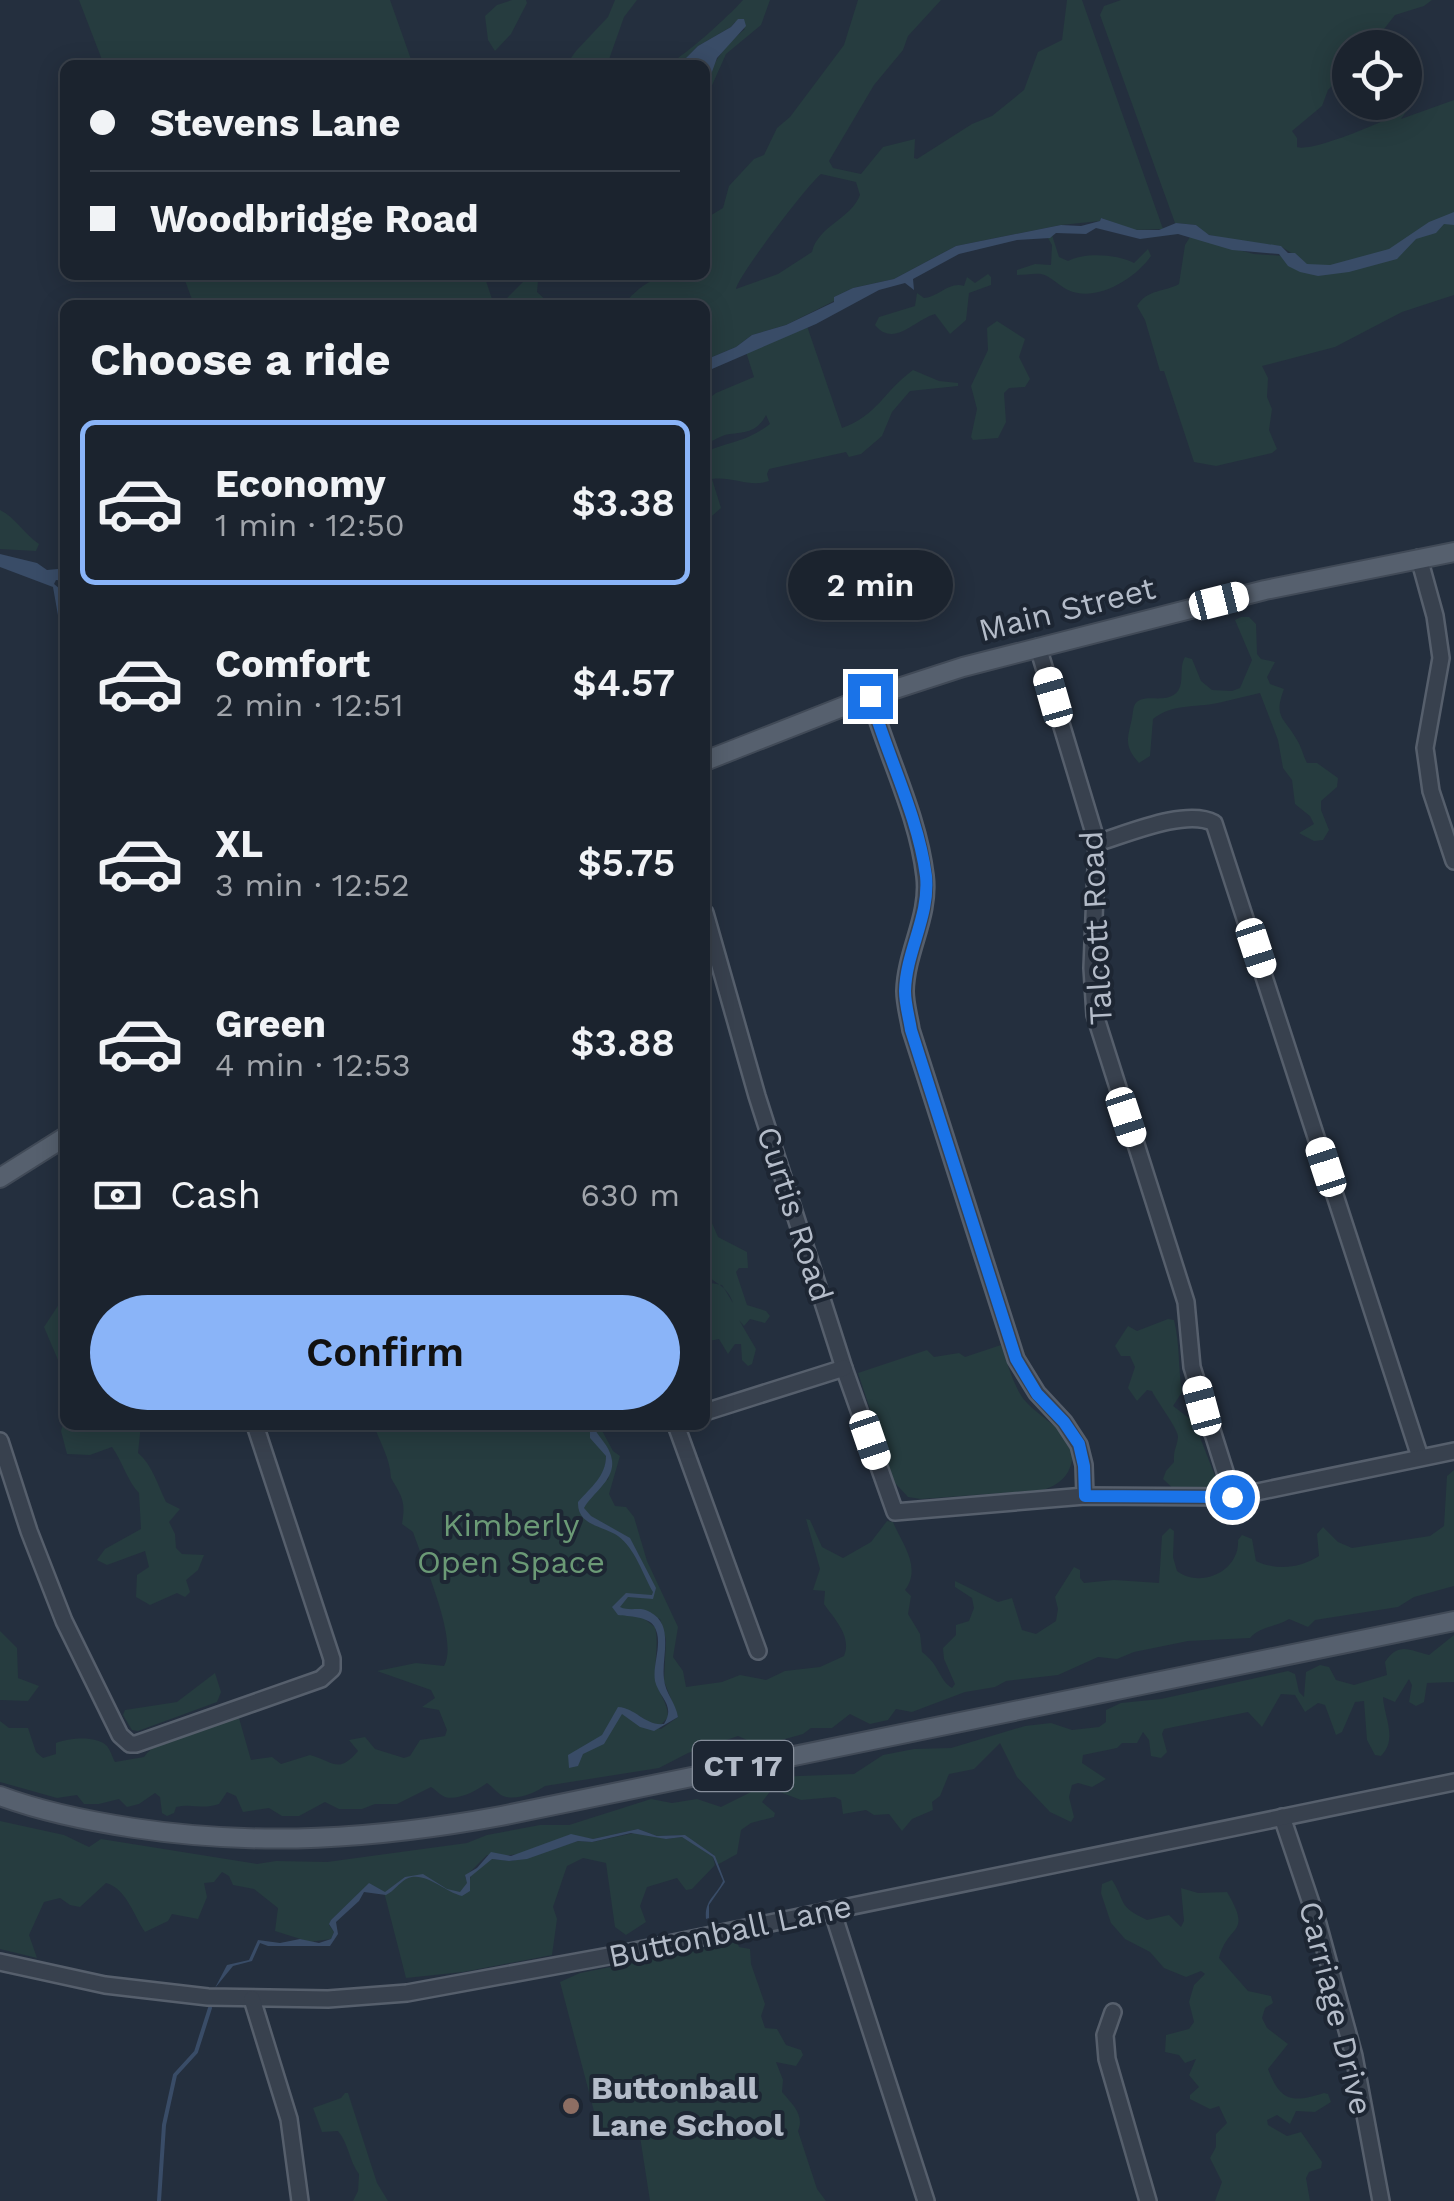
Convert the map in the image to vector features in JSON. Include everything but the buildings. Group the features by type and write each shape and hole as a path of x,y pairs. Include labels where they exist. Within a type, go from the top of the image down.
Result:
{"main road":[{"name":"Main Street","path":"710,759 870,696 1038,647 1265,590 1454,552"},
{"path":"0,1178 60,1140"},
{"name":"CT 17","path":"0,1806 26,1807 139,1829 234,1839 328,1840 410,1832 1454,1620"},
{"name":"CT 17","path":"0,1796 26,1807"}],"street":[{"path":"1419,558 1435,616 1441,658 1425,748 1431,791 1454,862"},
{"name":"Talcott Road","path":"1038,647 1097,843 1094,1015 1186,1302 1192,1366 1232,1497"},
{"path":"870,696 915,830 926,876 926,906 912,949 905,990 911,1030 1016,1359 1037,1394 1079,1444 1085,1496 1232,1497 1454,1450"},
{"path":"1097,843 1182,818 1202,817 1214,824 1420,1458"},
{"name":"Curtis Road","path":"710,931 757,1096 844,1368 895,1512 1085,1496"},
{"path":"710,1410 844,1368"},
{"path":"0,1441 29,1532 64,1621 120,1735 130,1744 330,1673 332,1659 257,1430"},
{"path":"678,1430 758,1651"},
{"name":"Buttonball Lane","path":"0,1962 123,1988 252,1998 407,1993 544,1969 1454,1782"},
{"name":"Carriage Drive","path":"1282,1817 1318,1924 1354,2056 1381,2201"},
{"path":"832,1910 926,2201"},
{"path":"252,1998 289,2120 300,2201"},
{"path":"1113,2012 1105,2036 1107,2059 1148,2201"}],"green space":[{"path":"79,0 390,0 411,60 102,60"},
{"path":"512,0 527,3 511,34 495,51 488,40 485,16 497,5"},
{"path":"615,0 637,0 624,17 609,60 570,60 576,51 608,17"},
{"path":"743,0 770,0 761,25 726,54 710,90 710,74 716,60 745,29 735,22 684,60 675,60"},
{"path":"858,0 941,0 908,36 903,50 874,85 829,161 833,168 861,174 883,147 915,139 917,159 972,124 992,116 1024,90 1038,52 1062,40 1067,0 1082,0 1163,229 1134,230 1101,218 956,246 894,279 853,288 786,325 752,335 710,358 710,300 628,300 653,280 710,280 710,216 723,208 729,186 754,159 764,155 777,128 790,117 844,45","holes":["821,174 856,182 860,195 815,243 812,252 778,274 736,289 774,230"]},
{"path":"1121,0 1432,0 1395,15 1383,30 1332,30 1332,86 1322,106 1292,131 1297,147 1318,145 1385,120 1422,120 1422,111 1454,100 1454,295 1402,312 1335,347 1262,366 1268,378 1267,397 1272,409 1269,430 1277,449 1272,453 1216,466 1194,462 1164,371 1160,371 1137,306 1151,294 1179,284 1185,245 1190,237 1254,254 1298,257 1280,246 1235,241 1206,234 1196,225 1175,223 1100,15 1104,6"},
{"path":"1052,235 1059,257 1068,261 1101,255 1134,263 1148,249 1151,256 1125,280 1091,293 1068,290 1041,274 1017,275 1017,270 1035,264 1051,265 1052,245 1048,238"},
{"path":"988,274 991,285 969,293 966,320 950,334 935,314 897,333 889,334 875,325 879,317 915,306 917,293 929,297 964,286 967,277 975,283"},
{"path":"185,280 486,280 492,300 192,300"},
{"path":"525,280 540,280 537,292 546,300 505,300"},
{"path":"997,321 1025,339 1019,357 1030,379 1025,387 1009,388 1004,393 1006,422 998,438 973,440 977,409 971,386 988,350 987,328"},
{"path":"807,326 842,428 864,417 913,370 958,386 910,391 892,412 882,436 861,454 849,457 846,452 769,469 769,481 762,483 712,479 721,508 710,518 710,450 770,424 766,415 751,430 710,442 710,397 754,377 746,352"},
{"path":"0,510 39,544 36,551 0,549"},
{"path":"1249,617 1256,624 1257,654 1275,662 1267,677 1270,684 1284,689 1280,712 1307,763 1317,763 1338,778 1337,787 1321,801 1329,830 1323,840 1314,841 1299,833 1314,824 1295,804 1292,780 1283,768 1278,740 1260,693 1161,714 1153,719 1150,756 1139,763 1129,746 1135,704 1175,694 1185,657 1192,659 1201,681 1212,690 1240,688 1252,660 1235,620"},
{"path":"710,1219 718,1237 747,1252 748,1268 736,1272 747,1305 770,1316 765,1323 750,1319 744,1326 739,1320 756,1349 748,1366 742,1360 741,1344 735,1344 728,1354 719,1339 710,1341 710,1283 719,1284 710,1277"},
{"path":"60,1303 60,1359 58,1360 44,1327"},
{"path":"1174,1320 1176,1329 1182,1392 1173,1406 1194,1422 1217,1481 1215,1487 1206,1491 1176,1491 1163,1479 1174,1462 1177,1433 1152,1391 1147,1390 1137,1401 1128,1388 1135,1367 1130,1356 1121,1356 1115,1346 1128,1326 1137,1331"},
{"path":"1001,1345 1022,1397 1058,1430 1071,1448 1068,1472 1043,1490 908,1497 894,1482 858,1373 927,1350 934,1357 959,1353 965,1357"},
{"path":"140,1430 138,1453 151,1469 166,1502 180,1509 169,1522 176,1548 182,1554 204,1555 198,1570 186,1580 190,1592 185,1597 177,1593 150,1605 136,1597 137,1575 149,1567 145,1551 107,1565 97,1560 105,1549 141,1529 139,1493 112,1447 90,1455 67,1454 61,1431"},
{"name":"Kimberly Open Space","path":"376,1430 590,1430 607,1456 603,1476 608,1480 612,1459 596,1430 602,1430 620,1456 609,1494 615,1506 626,1507 634,1517 647,1561 678,1627 673,1657 683,1671 686,1687 740,1675 766,1680 785,1671 820,1667 844,1656 844,1635 824,1604 825,1591 813,1590 820,1569 806,1519 822,1547 843,1558 871,1542 887,1521 893,1522 911,1564 905,1590 911,1596 908,1614 920,1634 922,1652 952,1688 955,1684 943,1648 956,1635 956,1625 969,1621 974,1608 972,1598 955,1587 955,1581 998,1602 1012,1598 1022,1630 1036,1634 1056,1621 1055,1597 1074,1567 1080,1570 1084,1583 1159,1583 1162,1536 1170,1528 1174,1531 1177,1571 1197,1578 1226,1568 1242,1535 1252,1539 1256,1561 1280,1567 1319,1556 1317,1534 1323,1527 1338,1542 1352,1548 1430,1536 1444,1526 1447,1476 1454,1470 1454,1586 1414,1597 1398,1607 1315,1620 1308,1627 1289,1619 1250,1638 1188,1641 1117,1659 1098,1657 1058,1675 1006,1681 912,1712 896,1709 888,1720 870,1724 850,1714 832,1728 811,1728 771,1743 754,1743 738,1736 688,1753 659,1768 545,1786 518,1797 501,1795 487,1783 456,1797 445,1797 431,1787 397,1804 339,1809 325,1802 299,1816 282,1816 269,1808 243,1812 236,1796 227,1792 219,1804 176,1807 167,1816 162,1813 160,1797 155,1793 127,1807 119,1799 84,1804 77,1795 57,1798 0,1782 0,1721 9,1728 28,1728 36,1752 43,1758 56,1754 56,1743 89,1739 107,1746 115,1762 144,1757 173,1737 235,1715 251,1760 272,1757 281,1764 310,1755 330,1763 345,1763 358,1751 349,1740 365,1737 375,1749 404,1758 410,1756 420,1740 445,1736 447,1730 439,1710 422,1707 435,1698 431,1690 377,1671 416,1663 444,1666 447,1654 438,1601 413,1532 402,1524 402,1500 391,1478","holes":["634,1611 660,1619 666,1640 664,1681 678,1717 661,1729 629,1717 638,1715 661,1725 668,1717 656,1678 655,1627"]},
{"path":"0,1631 17,1648 18,1678 39,1686 28,1701 0,1700"},
{"path":"1454,1635 1454,1682 1427,1683 1424,1702 1416,1706 1409,1702 1409,1679 1395,1702 1383,1697 1389,1742 1381,1756 1375,1755 1367,1740 1364,1701 1355,1702 1342,1732 1336,1735 1325,1705 1318,1703 1305,1712 1295,1695 1281,1694 1262,1727 1248,1712 1164,1729 1167,1752 1161,1758 1151,1756 1149,1740 1143,1732 1137,1743 1122,1743 1117,1748 1083,1755 1082,1763 1106,1779 1092,1787 1072,1785 1071,1822 1050,1812 1017,1777 1000,1743 974,1769 949,1774 940,1796 932,1802 933,1810 912,1819 902,1831 889,1814 874,1815 866,1810 843,1814 841,1800 835,1797 801,1800 772,1789 762,1802 775,1813 774,1817 741,1830 737,1854 717,1865 714,1855 694,1844 713,1857 715,1865 692,1889 686,1890 677,1878 647,1887 640,1906 646,1922 626,1935 615,1927 606,1863 583,1858 567,1866 553,1907 557,1919 552,1955 406,1978 384,1892 369,1884 331,1920 331,1939 310,1942 275,1931 278,1908 254,1889 233,1885 222,1872 214,1882 204,1883 207,1897 198,1919 172,1914 168,1921 145,1932 124,1896 106,1883 80,1907 60,1898 44,1902 29,1935 37,1958 0,1949 0,1821 64,1835 89,1847 101,1839 257,1864 327,1862 467,1843 540,1825 569,1825 651,1799 672,1803 697,1799 721,1807 765,1785 772,1777 854,1774 883,1755 951,1748 1025,1726 1051,1723 1072,1730 1099,1727 1106,1722 1106,1710 1121,1703 1161,1699 1288,1671 1295,1674 1304,1697 1306,1672 1320,1665 1329,1667 1336,1680 1354,1685 1387,1675 1385,1662 1395,1651 1429,1655","holes":["638,1829 657,1836 682,1835 693,1842 682,1837 666,1839 639,1832 592,1842 578,1841 512,1861 491,1859 471,1875 469,1884 465,1877 487,1855 529,1852 568,1835 593,1839"]},
{"path":"215,1673 221,1692 217,1702 138,1731 132,1730 123,1715 125,1710 177,1702"},
{"path":"1112,1880 1131,1911 1147,1920 1169,1915 1181,1927 1181,1888 1198,1893 1227,1892 1238,1923 1219,1958 1248,1991 1271,1996 1273,2003 1265,2008 1262,2018 1267,2028 1288,2044 1268,2069 1272,2079 1288,2097 1324,2093 1331,2102 1315,2112 1296,2111 1290,2124 1277,2115 1267,2120 1268,2125 1287,2136 1301,2132 1322,2162 1321,2168 1309,2172 1306,2178 1310,2201 1215,2201 1222,2182 1210,2158 1216,2147 1216,2134 1227,2123 1219,2106 1210,2109 1190,2099 1199,2087 1189,2075 1196,2059 1185,2063 1179,2055 1165,2052 1166,2035 1189,2029 1194,2022 1189,2002 1194,1985 1205,1974 1201,1971 1186,1977 1164,1968 1150,1952 1125,1939 1111,1923 1101,1893 1102,1884"},
{"path":"737,1942 739,1947 750,1949 765,2004 761,2016 765,2028 777,2029 786,2045 801,2050 803,2055 796,2066 776,2062 783,2080 782,2092 799,2115 798,2131 817,2189 826,2201 650,2201 639,2130 618,2126 614,2136 607,2138 601,2134 560,1982 580,1973"},
{"path":"345,2093 377,2183 388,2201 353,2201 359,2174 345,2141 338,2131 322,2132 313,2108"}],"water":[{"path":"738,19 744,19 746,26 717,58 710,77 710,60 684,60 698,46"},
{"path":"1454,212 1454,225 1444,224 1436,233 1416,239 1397,259 1318,276 1288,266 1279,254 1232,250 1178,234 1140,239 1096,228 1086,234 1056,233 1050,238 1017,240 959,254 913,279 914,290 905,283 879,290 816,324 710,370 710,358 752,335 786,325 834,302 834,297 853,288 894,279 956,246 1061,225 1081,226 1101,218 1137,230 1159,230 1176,223 1196,225 1209,235 1281,246 1307,264 1330,265 1389,249 1429,222"},
{"path":"0,554 37,563 47,570 60,570 60,580 54,584 60,589 60,622 53,587 0,567"},
{"path":"590,1430 596,1430 610,1453 612,1469 584,1508 630,1538 656,1588 653,1599 628,1597 620,1607 646,1610 662,1625 665,1684 678,1717 654,1731 640,1727 622,1714 604,1744 583,1754 578,1766 569,1768 568,1755 602,1735 618,1707 657,1724 664,1724 668,1712 655,1681 658,1639 654,1626 643,1619 618,1615 612,1607 626,1593 653,1592 624,1541 586,1520 579,1510 578,1502 597,1481 605,1463 606,1456 590,1438"},
{"path":"638,1829 657,1836 685,1835 715,1856 725,1882 709,1905 709,1918 706,1919 707,1907 723,1881 713,1857 682,1837 666,1839 631,1833 592,1842 578,1841 527,1859 492,1859 470,1877 470,1891 462,1896 420,1877 403,1881 386,1895 364,1892 336,1922 338,1934 330,1946 260,1943 252,1961 233,1966 215,1988 227,1965 249,1960 258,1940 280,1943 300,1939 319,1943 331,1939 331,1920 369,1883 385,1892 405,1877 423,1874 460,1892 467,1883 465,1875 491,1852 511,1856 571,1834 593,1839"}],"waterway":[{"path":"159,2201 164,2125 175,2075 196,2052 210,2008"}],"place":[{"name":"Buttonball Lane School","path":"571,2106"}],"route":[{"path":"870,696 915,830 926,876 926,906 912,949 905,990 911,1030 1016,1359 1037,1394 1079,1444 1085,1496 1232,1497"}]}
